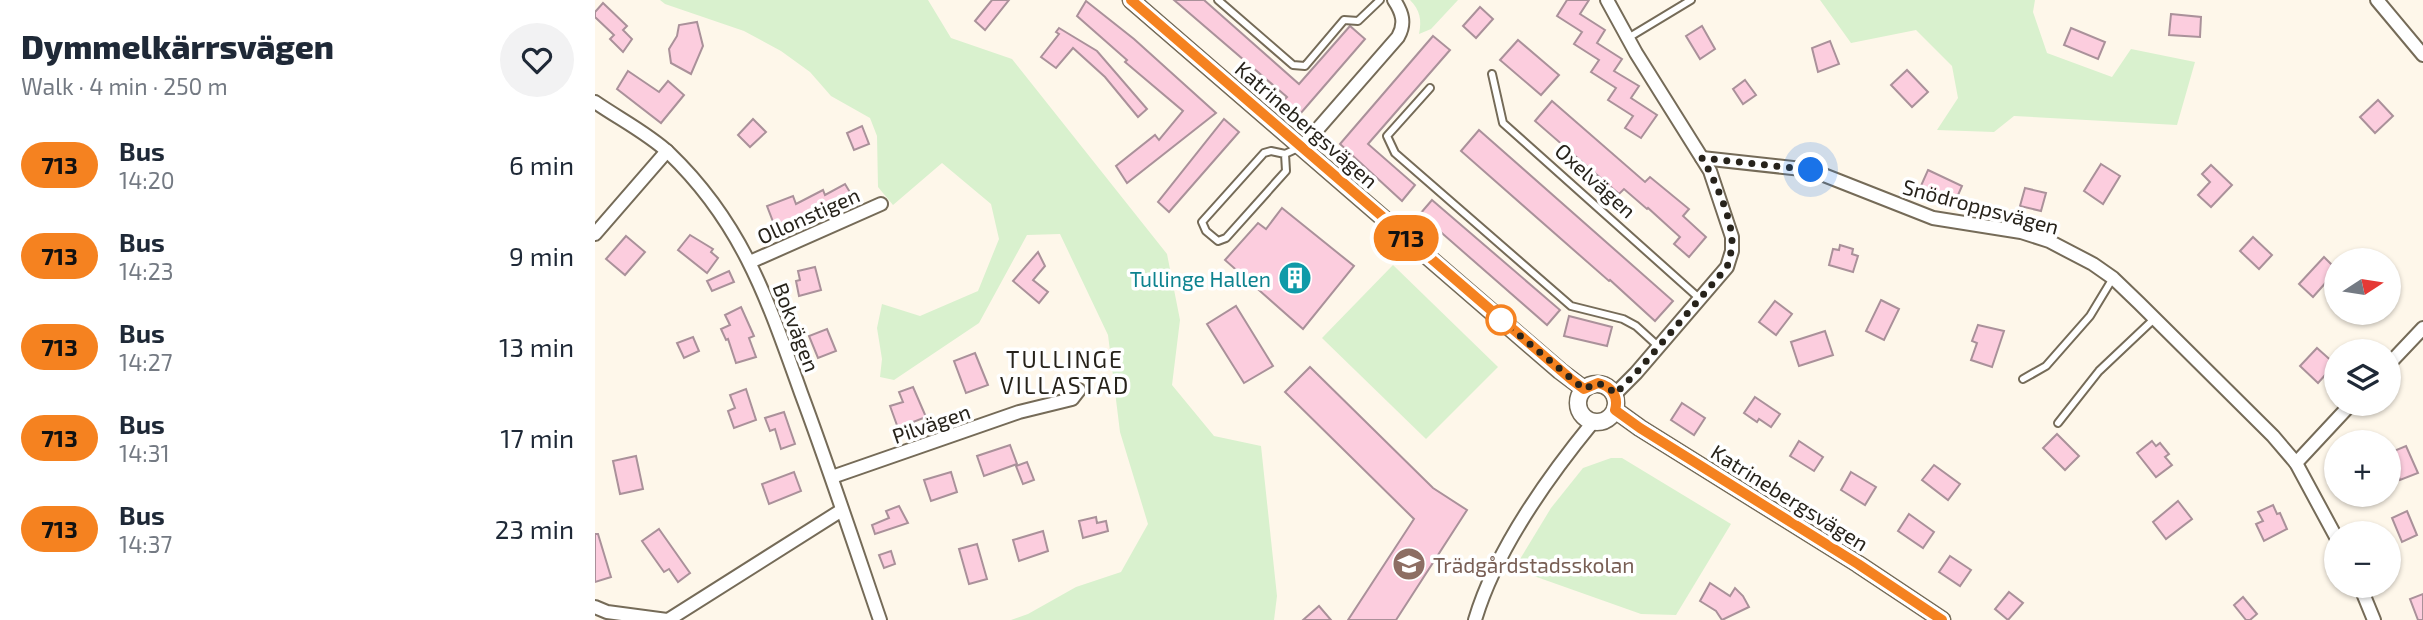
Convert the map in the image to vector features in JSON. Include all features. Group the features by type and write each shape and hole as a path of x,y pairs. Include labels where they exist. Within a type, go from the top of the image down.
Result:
{"street":[{"name":"Katrinebergsvägen","path":"1131,0 1584,389"},
{"path":"1302,147 1398,37 1403,29 1403,19 1394,0"},
{"path":"1607,0 1710,171 1732,237 1732,251 1727,267 1658,346 1615,402 1607,420 1593,422 1583,416 1578,399 1584,389 1598,383 1609,388 1615,402"},
{"path":"2377,0 2423,55"},
{"name":"Bokvägen","path":"595,102 667,151 704,192 729,226 750,262 775,317 880,620"},
{"path":"595,234 667,151"},
{"name":"Snödroppsvägen","path":"1702,158 1811,170 1933,218 2021,232 2070,251 2113,278 2264,427 2296,463 2327,521"},
{"name":"Ollonstigen","path":"750,262 881,204"},
{"path":"2401,351 2423,328"},
{"name":"Pilvägen","path":"832,477 1019,412 1072,399 1079,390"},
{"name":"Katrinebergsvägen","path":"1615,402 1640,428 1925,615 1943,620"},
{"path":"2296,463 2340,416"},
{"path":"1475,620 1493,571 1534,502 1593,422"},
{"path":"595,607 607,612 668,620 842,510"},
{"path":"2365,598 2374,620"}],"lane":[{"path":"1218,0 1293,65 1305,65 1344,20 1359,21 1380,0"},
{"path":"1628,38 1691,0"},
{"name":"Oxelvägen","path":"1492,74 1503,123 1700,299"},
{"path":"1430,88 1387,136 1395,153 1571,306 1623,319 1636,326 1658,346"},
{"path":"1285,154 1286,171 1226,237 1218,241 1206,231 1202,222 1264,153 1271,151 1285,154 1302,147"},
{"path":"2023,379 2046,366 2090,316 2113,278"},
{"path":"2058,423 2099,371 2154,319"}],"green space":[{"path":"660,0 928,0 951,38 1012,59 1167,254 1180,320 1172,385 1214,436 1261,446 1277,596 1274,620 1011,620 1028,614 1076,587 1121,572 1148,524 1120,432 1108,335 1060,234 1027,235 979,323 894,380 880,377 882,359 877,328 882,304 920,316 978,291 999,239 991,204 942,163 893,205 878,187 877,136 870,118 831,96 810,72 781,51 744,31"},
{"path":"1410,0 1458,0 1431,29 1419,34 1419,15"},
{"path":"1820,0 2035,0 2033,12 2047,53 2112,77 2131,49 2195,62 2177,125 2014,116 1994,132 1937,130 1958,98 1952,66 1916,30 1851,43"},
{"path":"1393,265 1498,367 1426,439 1322,338"},
{"path":"1611,458 1622,458 1731,524 1676,615 1641,614 1514,569 1551,508 1583,468"}],"building":[{"path":"992,0 1009,0 985,30 975,21"},
{"path":"1174,0 1204,0 1299,84 1350,26 1365,39 1300,114 1284,100 1287,97"},
{"path":"1567,0 1589,0 1580,14 1605,30 1597,43 1622,59 1614,71 1639,86 1631,98 1657,115 1641,138 1625,128 1633,116 1608,100 1616,88 1591,72 1599,60 1574,44 1582,32 1557,16"},
{"path":"1086,1 1134,39 1216,113 1127,183 1116,166 1155,135 1159,140 1183,111 1125,62 1127,60 1077,16"},
{"path":"603,3 627,26 623,30 632,39 623,52 610,39 614,35 595,17 595,12"},
{"path":"1480,7 1493,19 1476,38 1463,26"},
{"path":"2171,14 2201,17 2200,37 2169,35"},
{"path":"697,22 703,46 691,74 671,63 669,49 677,36 679,25"},
{"path":"1702,26 1715,49 1700,59 1686,36"},
{"path":"1059,28 1097,51 1147,109 1138,117 1105,77 1073,48 1056,68 1041,57 1059,34 1056,32"},
{"path":"2071,28 2105,42 2098,59 2064,45"},
{"path":"1433,36 1450,50 1368,144 1415,185 1402,201 1340,144"},
{"path":"1518,40 1559,75 1541,95 1500,60"},
{"path":"1830,41 1839,64 1818,72 1812,48"},
{"path":"1907,70 1928,92 1912,107 1891,85"},
{"path":"628,71 659,92 668,81 684,95 661,123 617,89"},
{"path":"1745,80 1756,95 1743,104 1733,89"},
{"path":"2378,100 2393,116 2375,133 2360,117"},
{"path":"1552,101 1645,182 1650,177 1689,209 1683,216 1706,237 1689,257 1674,244 1680,237 1648,208 1624,189 1619,194 1535,121"},
{"path":"753,119 766,132 750,147 738,135"},
{"path":"1224,119 1239,132 1169,212 1158,202"},
{"path":"862,126 869,144 854,150 847,133"},
{"path":"1479,130 1673,301 1655,321 1461,151"},
{"path":"2101,164 2120,176 2103,204 2084,191"},
{"path":"2211,165 2232,185 2211,207 2198,195 2210,182 2202,174"},
{"path":"1928,170 1962,186 1955,202 1920,188"},
{"path":"845,184 851,194 777,232 767,206 793,196 796,204 823,190 825,195"},
{"path":"2025,188 2046,193 2041,211 2020,206"},
{"path":"1432,200 1560,310 1547,325 1420,214"},
{"name":"Tullinge Hallen","path":"1282,208 1354,266 1303,329 1225,260 1258,223 1266,229"},
{"path":"690,235 713,249 711,252 718,258 707,273 678,250"},
{"path":"626,236 645,252 625,275 606,259"},
{"path":"2253,237 2272,255 2259,269 2240,251"},
{"path":"1840,245 1853,249 1852,254 1858,256 1853,272 1829,265 1833,249 1839,250"},
{"path":"1038,252 1045,266 1033,280 1048,292 1039,303 1013,281"},
{"path":"2324,257 2324,285 2313,297 2299,284"},
{"path":"815,267 821,290 799,296 796,281 800,280 798,271"},
{"path":"729,271 734,282 712,291 707,281"},
{"path":"1881,300 1899,309 1884,340 1866,331"},
{"path":"1775,301 1792,314 1776,335 1759,322"},
{"path":"1236,306 1273,366 1244,383 1207,324"},
{"path":"741,307 754,336 749,338 756,357 736,363 728,339 726,340 721,329 730,325 725,315"},
{"path":"1569,316 1612,327 1607,346 1564,336"},
{"path":"1978,325 2004,331 1992,367 1971,360 1977,343 1972,341"},
{"path":"827,329 836,351 818,358 809,336"},
{"path":"1825,331 1833,355 1799,366 1791,342"},
{"path":"693,337 699,351 684,358 677,343"},
{"path":"2317,348 2324,354 2324,376 2318,383 2300,366"},
{"path":"975,353 988,385 966,393 954,361"},
{"path":"1310,367 1433,488 1467,510 1396,620 1348,620 1414,519 1285,392"},
{"path":"913,387 926,417 898,428 890,406 903,402 899,392"},
{"path":"746,389 756,420 734,428 728,411 735,408 730,395"},
{"path":"1755,397 1780,414 1771,427 1744,413"},
{"path":"1682,403 1705,418 1694,435 1671,420"},
{"path":"784,412 795,444 781,449 775,429 770,431 765,418"},
{"path":"2057,434 2079,456 2065,470 2043,448"},
{"path":"1799,441 1823,457 1814,471 1790,456"},
{"path":"2152,441 2156,446 2160,443 2169,454 2165,457 2172,465 2156,477 2137,453"},
{"path":"1010,445 1017,464 984,476 977,456"},
{"path":"2406,446 2418,473 2401,480 2401,448"},
{"path":"636,456 643,489 620,494 613,461"},
{"path":"1027,462 1034,480 1023,484 1016,466"},
{"path":"1934,465 1960,484 1948,500 1922,480"},
{"path":"794,472 801,491 769,504 762,484"},
{"path":"951,472 957,492 931,501 924,480"},
{"path":"1851,472 1876,487 1865,505 1841,490"},
{"path":"2178,501 2192,519 2166,539 2153,522"},
{"path":"2273,505 2287,529 2264,541 2256,524 2263,521 2258,512"},
{"path":"899,506 908,523 875,534 872,525 889,518 886,511"},
{"path":"2407,511 2417,535 2402,542 2401,521 2393,521 2392,518"},
{"path":"1909,514 1934,532 1923,548 1898,531"},
{"path":"1096,517 1097,523 1106,521 1108,531 1083,538 1079,521"},
{"path":"659,529 690,573 678,582 669,569 664,572 642,541"},
{"path":"1043,531 1048,551 1019,561 1013,540"},
{"path":"595,534 598,534 611,577 595,582"},
{"path":"977,544 987,579 969,584 959,549"},
{"path":"891,551 895,564 884,568 879,555"},
{"path":"1950,556 1971,570 1960,586 1939,572"},
{"path":"1710,583 1730,596 1735,588 1749,607 1722,620 1716,611 1700,601"},
{"path":"2009,592 2023,603 2008,620 1995,609"},
{"path":"2423,594 2423,620 2418,620 2410,599"},
{"path":"2243,597 2257,614 2250,620 2246,620 2234,605"},
{"path":"1319,606 1331,620 1303,620"}],"bus line":[{"name":"713","path":"1131,0 1560,371 1584,389 1598,383 1609,388 1615,394 1615,410 1640,428 1858,564 1942,620"}],"place":[{"name":"Tullinge Hallen","path":"1295,278"},
{"name":"Trädgårdstadsskolan","path":"1409,564"}],"district":[{"name":"TULLINGE VILLASTAD","path":"1065,372"}],"route":[{"path":"1501,320 1584,389 1598,383 1615,394 1727,267 1732,251 1732,237 1710,171 1702,158 1811,170"}]}
